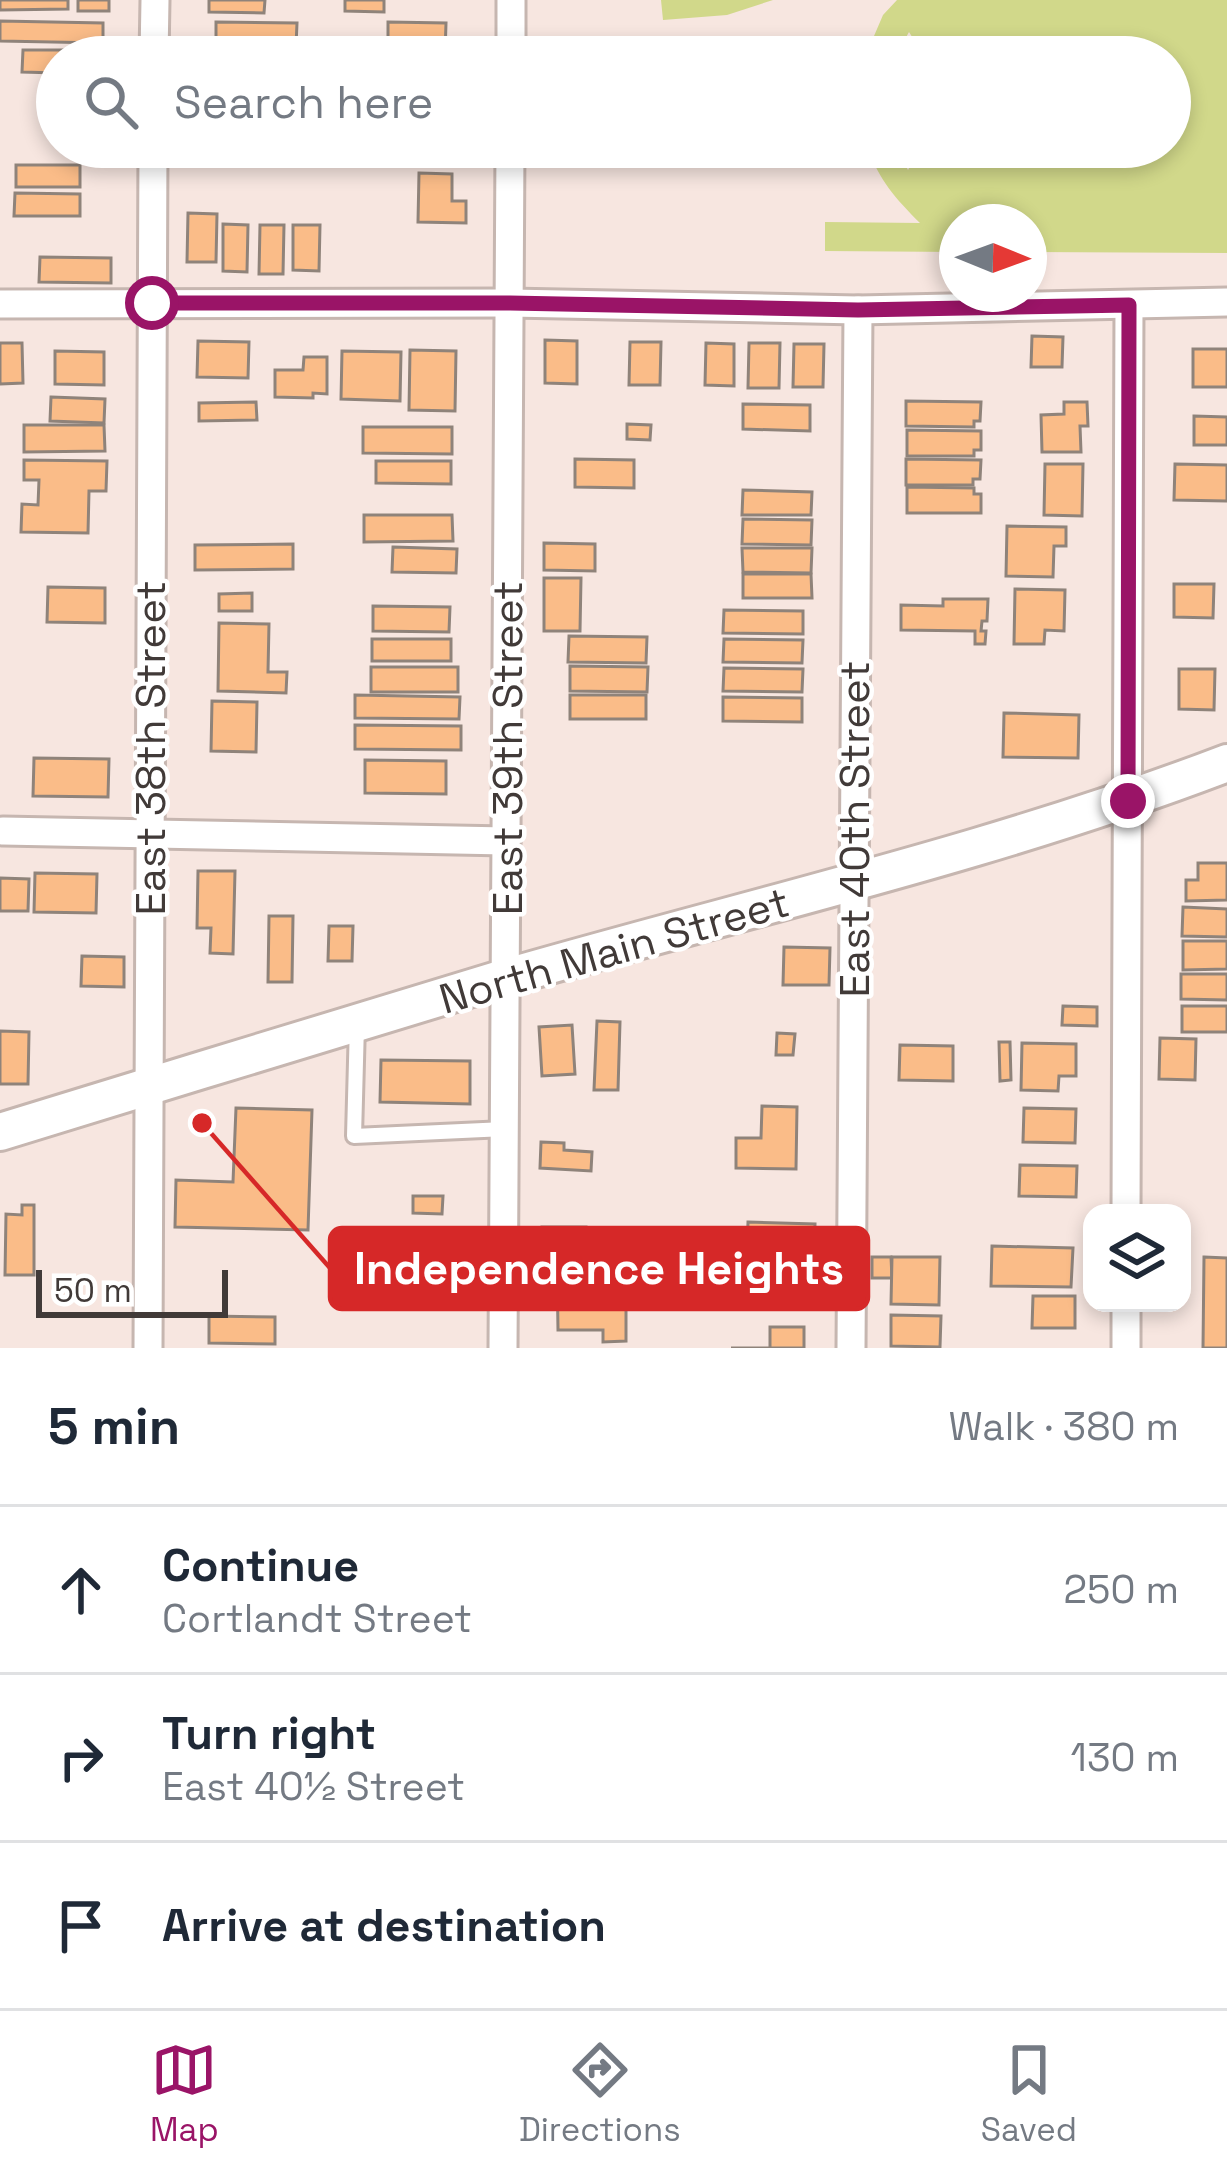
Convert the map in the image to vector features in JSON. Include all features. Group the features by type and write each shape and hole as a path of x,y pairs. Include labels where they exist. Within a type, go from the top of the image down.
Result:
{"main road":[{"name":"North Main Street","path":"0,1132 506,978 854,883 1128,801 1227,763"}],"street":[{"path":"154,0 154,36"},
{"path":"511,0 511,36"},
{"name":"East 38th Street","path":"148,1348 153,168"},
{"name":"East 39th Street","path":"503,1348 510,168"},
{"path":"0,304 510,303 858,310 1227,302"},
{"path":"1126,1204 1129,305"},
{"name":"East 40th Street","path":"851,1348 858,310"},
{"path":"3,831 506,841"},
{"path":"1126,1312 1126,1348"}],"lane":[{"path":"357,1024 354,1136 505,1129"}],"green space":[{"path":"661,0 773,0 727,15 663,20"},
{"path":"897,0 1227,0 1227,253 1047,252 1047,204 939,204 939,252 825,251 825,222 920,223 876,168 1191,168 1191,36 912,36 909,32 907,36 874,36 883,15"}],"building":[{"path":"0,0 68,0 68,9 0,10"},
{"path":"78,0 109,0 109,11 78,11"},
{"path":"209,0 265,0 264,13 209,12"},
{"path":"345,0 384,0 384,12 345,11"},
{"path":"0,21 103,23 103,36 0,41"},
{"path":"216,22 297,23 296,36 216,36"},
{"path":"388,22 446,23 446,36 388,36"},
{"path":"23,50 36,50 36,72 22,72"},
{"path":"16,165 80,168 80,187 16,187"},
{"path":"419,173 452,174 452,201 466,201 466,223 418,222"},
{"path":"15,193 80,194 80,216 14,216"},
{"path":"188,213 217,214 216,262 187,262"},
{"path":"223,224 248,225 247,272 223,271"},
{"path":"260,225 284,225 283,274 259,274"},
{"path":"293,225 320,225 319,271 293,270"},
{"path":"40,257 111,258 111,283 39,282"},
{"path":"1032,336 1063,337 1062,367 1031,367"},
{"path":"545,340 577,341 577,384 545,383"},
{"path":"198,341 249,342 248,378 197,377"},
{"path":"630,342 661,342 660,385 629,385"},
{"path":"0,343 22,343 23,383 0,384"},
{"path":"706,343 734,344 734,386 705,385"},
{"path":"749,343 780,343 779,388 748,388"},
{"path":"794,344 824,344 823,387 793,387"},
{"path":"1193,349 1227,349 1227,387 1193,387"},
{"path":"410,350 456,351 455,411 409,410"},
{"path":"55,351 104,352 104,385 55,384"},
{"path":"342,351 401,352 400,401 341,399"},
{"path":"304,357 327,357 327,394 275,397 275,370 303,370"},
{"path":"51,397 105,399 104,423 50,421"},
{"path":"906,401 981,402 980,421 974,421 974,427 906,426"},
{"path":"256,402 257,420 199,421 199,403"},
{"path":"1064,402 1087,402 1088,426 1080,426 1081,452 1042,452 1041,415 1064,414"},
{"path":"743,404 810,405 810,431 743,429"},
{"path":"1194,416 1227,417 1227,445 1194,445"},
{"path":"627,424 651,425 650,440 627,439"},
{"path":"24,425 104,425 105,451 24,452"},
{"path":"363,427 452,427 452,454 363,453"},
{"path":"907,430 981,431 981,450 974,450 974,456 907,456"},
{"path":"575,459 634,460 634,488 575,487"},
{"path":"906,459 981,460 980,479 973,479 973,485 906,485"},
{"path":"24,460 107,461 106,491 89,491 88,533 21,532 22,504 38,505 39,480 24,480"},
{"path":"376,461 451,461 451,484 376,483"},
{"path":"1045,464 1083,464 1082,516 1044,515"},
{"path":"1175,464 1227,465 1227,501 1174,500"},
{"path":"907,487 974,488 974,494 981,494 981,513 907,513"},
{"path":"743,490 812,492 811,515 742,515"},
{"path":"364,515 452,515 453,541 364,542"},
{"path":"743,519 812,520 811,545 742,544"},
{"path":"1007,526 1066,527 1066,546 1054,546 1053,577 1006,576"},
{"path":"544,543 595,544 595,571 544,570"},
{"path":"293,544 293,569 195,570 195,545"},
{"path":"393,547 457,549 456,573 392,572"},
{"path":"742,548 812,548 811,573 743,572"},
{"path":"743,574 811,574 812,598 743,598"},
{"path":"544,578 581,578 580,631 544,631"},
{"path":"1174,584 1214,584 1213,618 1174,617"},
{"path":"48,587 105,588 105,623 47,622"},
{"path":"1015,589 1065,590 1064,631 1045,630 1044,644 1014,644"},
{"path":"252,593 252,611 219,611 219,594"},
{"path":"943,599 988,599 987,621 982,621 981,631 986,631 985,644 975,644 975,631 901,630 901,605 943,606"},
{"path":"373,606 450,607 449,632 373,631"},
{"path":"724,610 803,611 803,634 723,633"},
{"path":"219,623 269,624 268,672 287,672 286,693 218,691"},
{"path":"569,636 647,637 646,663 568,662"},
{"path":"372,639 451,639 451,661 372,661"},
{"path":"724,639 803,640 802,663 723,662"},
{"path":"570,666 648,667 647,692 570,691"},
{"path":"371,667 458,667 458,692 371,692"},
{"path":"724,668 803,669 802,692 723,691"},
{"path":"1179,669 1215,669 1214,710 1179,709"},
{"path":"355,695 460,697 459,719 355,718"},
{"path":"570,695 646,695 646,719 570,719"},
{"path":"723,697 802,698 802,722 723,721"},
{"path":"212,701 257,702 256,752 211,751"},
{"path":"1004,713 1079,715 1078,758 1003,757"},
{"path":"355,725 461,726 461,750 355,749"},
{"path":"34,758 109,759 108,797 33,796"},
{"path":"365,760 446,761 446,794 365,793"},
{"path":"1198,863 1227,863 1227,900 1186,901 1186,880 1198,880"},
{"path":"198,871 235,871 233,954 210,953 211,928 197,928"},
{"path":"35,873 97,874 96,913 34,912"},
{"path":"0,878 29,879 28,911 0,911"},
{"path":"1183,907 1227,909 1227,937 1182,936"},
{"path":"269,916 293,916 292,982 268,982"},
{"path":"329,926 353,926 352,961 328,961"},
{"path":"1183,941 1227,941 1227,969 1183,970"},
{"path":"784,947 830,948 829,985 783,985"},
{"path":"82,956 124,957 124,987 81,986"},
{"path":"1181,974 1227,974 1227,1000 1181,999"},
{"path":"1063,1006 1097,1007 1097,1026 1062,1025"},
{"path":"1182,1006 1227,1006 1227,1032 1182,1032"},
{"path":"597,1021 620,1022 618,1090 594,1090"},
{"path":"572,1025 575,1074 542,1076 539,1027"},
{"path":"0,1031 29,1032 28,1084 0,1084"},
{"path":"777,1033 795,1034 793,1055 776,1055"},
{"path":"1160,1038 1196,1039 1195,1080 1159,1079"},
{"path":"999,1042 1010,1042 1011,1080 1000,1081"},
{"path":"1022,1043 1076,1044 1076,1076 1059,1076 1058,1091 1021,1090"},
{"path":"900,1045 953,1046 953,1081 899,1080"},
{"path":"381,1060 470,1061 470,1104 380,1102"},
{"path":"762,1106 797,1107 796,1169 736,1168 736,1138 761,1138"},
{"path":"236,1108 312,1110 308,1230 175,1227 176,1180 233,1182"},
{"path":"1024,1108 1076,1109 1075,1143 1023,1142"},
{"path":"541,1142 592,1152 591,1171 540,1168"},
{"path":"1020,1165 1077,1166 1076,1197 1019,1196"},
{"path":"413,1196 443,1196 442,1214 413,1213"},
{"path":"22,1205 34,1205 34,1275 5,1275 6,1214 22,1215"},
{"path":"748,1222 815,1224 814,1254 747,1253"},
{"path":"542,1227 586,1227 586,1256 542,1256"},
{"path":"992,1246 1073,1248 1071,1287 991,1286"},
{"path":"872,1257 891,1257 892,1278 872,1278"},
{"path":"892,1257 940,1257 939,1305 891,1304"},
{"path":"1204,1257 1227,1258 1227,1348 1203,1348"},
{"path":"557,1264 581,1264 581,1277 599,1277 599,1301 626,1300 626,1341 603,1342 603,1330 558,1330"},
{"path":"1033,1296 1075,1296 1075,1328 1032,1328"},
{"path":"891,1315 941,1316 940,1347 891,1346"},
{"path":"209,1316 275,1317 275,1344 209,1343"},
{"path":"770,1327 804,1327 804,1348 770,1348"}],"place":[{"name":"Independence Heights","path":"202,1123"}],"route":[{"path":"152,303 858,310 1129,305 1128,801"}]}
